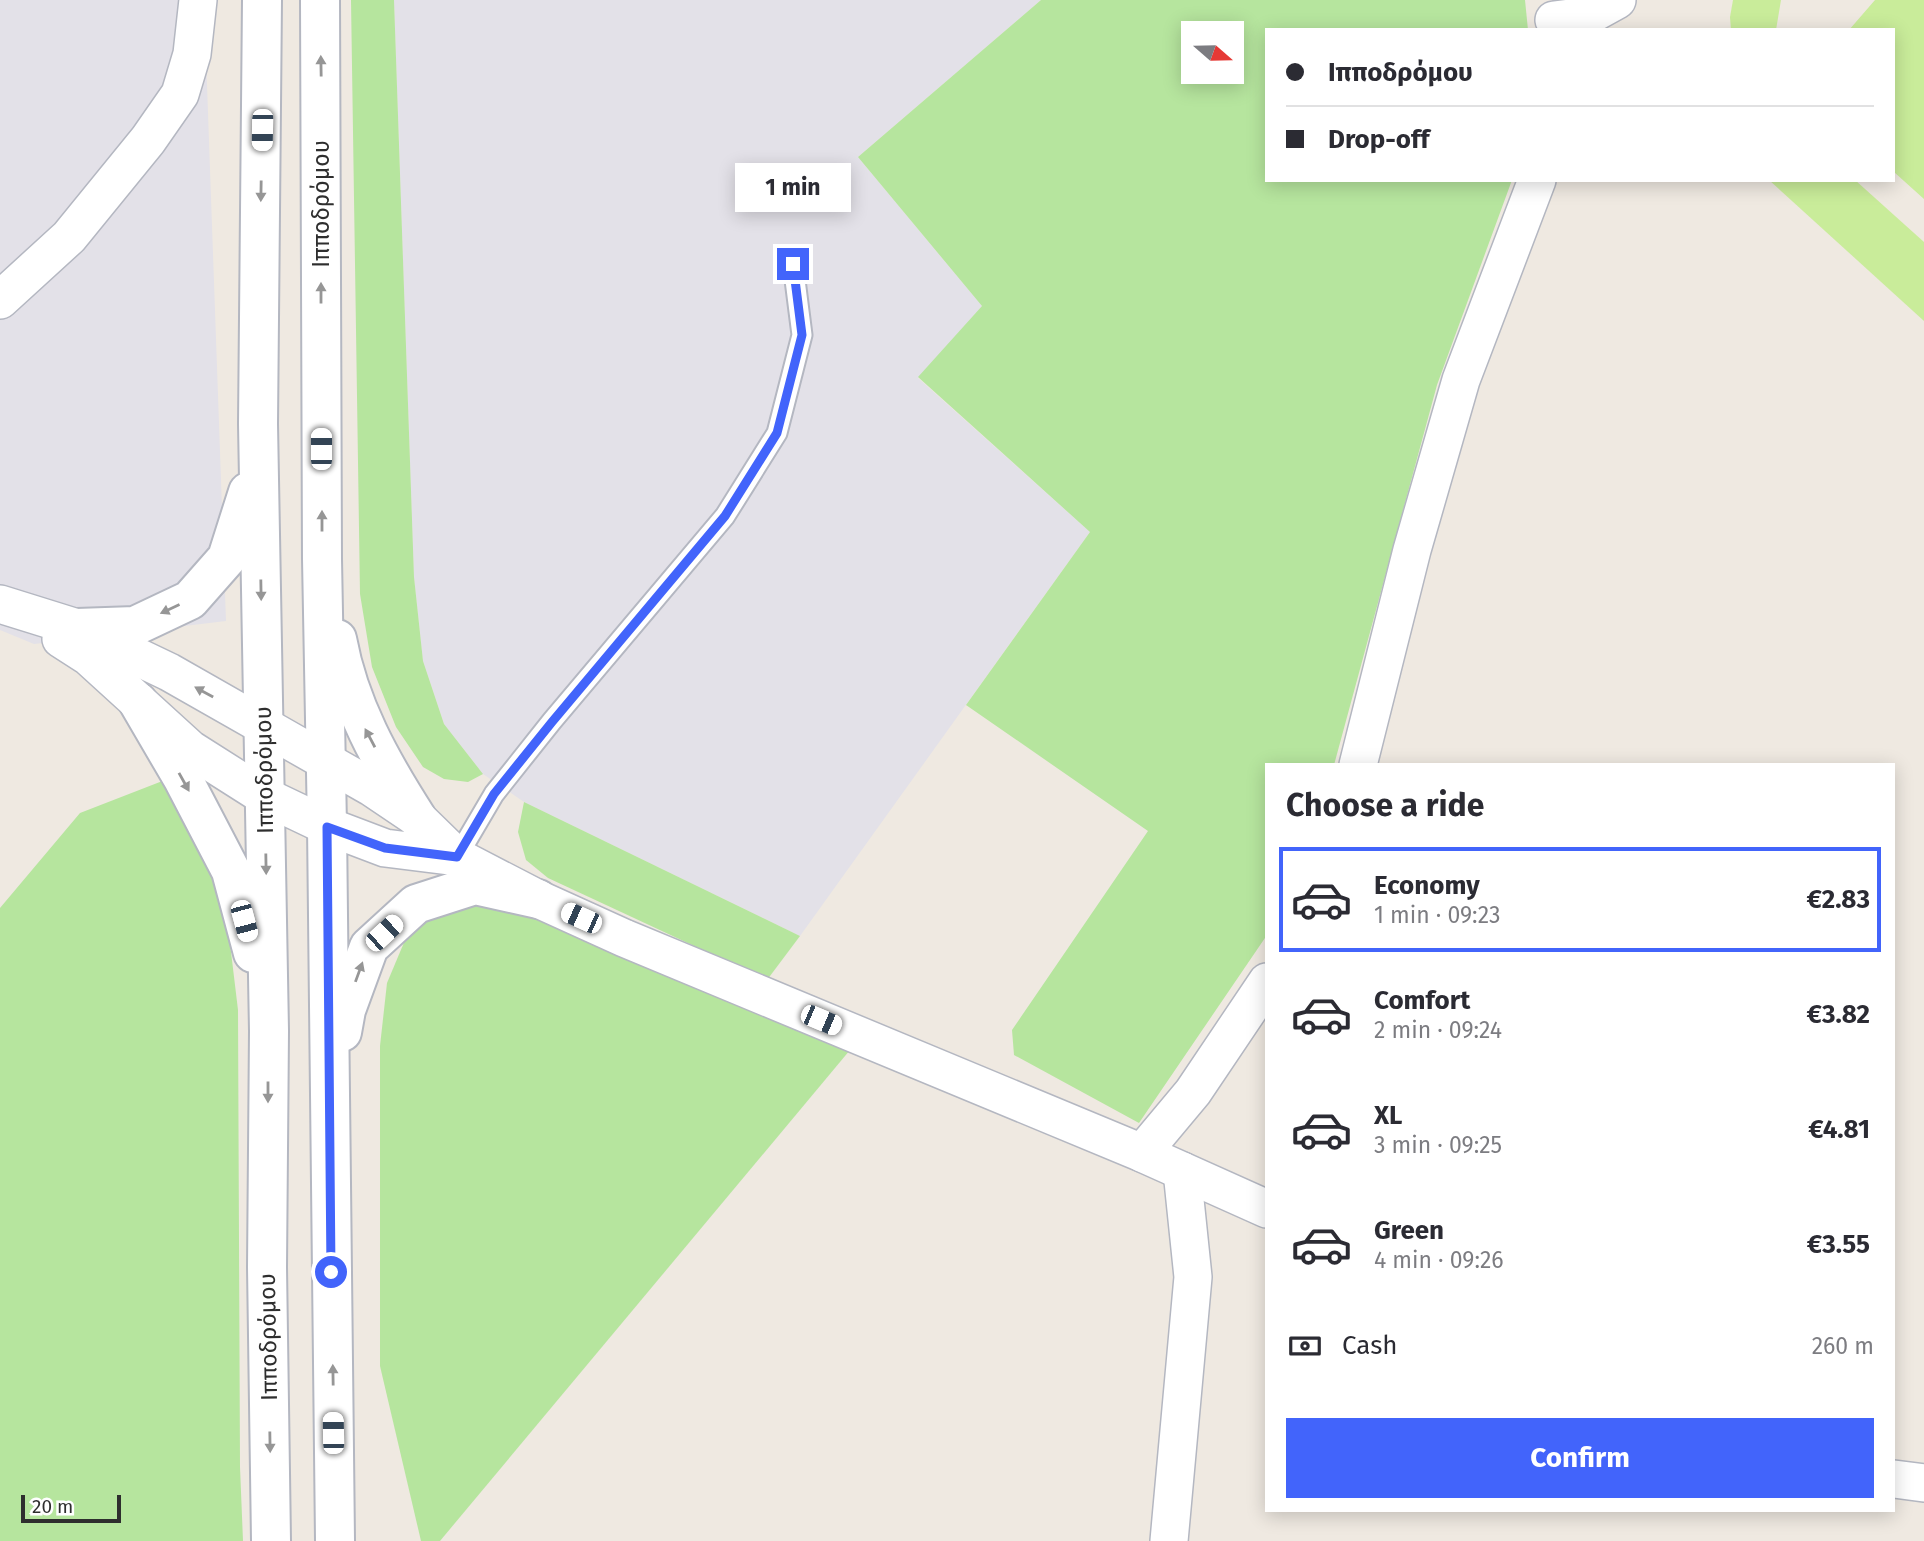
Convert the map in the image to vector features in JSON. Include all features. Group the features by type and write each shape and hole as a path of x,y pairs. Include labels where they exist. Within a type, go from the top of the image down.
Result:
{"main road":[{"name":"Ιπποδρόμου","path":"262,0 258,424 269,1031 267,1267 271,1541"},
{"name":"Ιπποδρόμου","path":"320,0 322,559 335,1541"},
{"path":"77,628 135,626 190,600 227,558 247,500 258,424"},
{"path":"322,559 340,655 365,729 392,780 417,818"},
{"path":"138,702 183,779 231,871 251,946 269,1031"},
{"path":"329,1110 346,1010 369,947 416,904 474,885 538,899"}],"street":[{"path":"0,300 69,237 148,140 180,94 192,54 198,0"},
{"path":"1552,17 1588,16 1617,0"},
{"path":"1359,763 1412,550 1461,380 1536,182"},
{"path":"8,607 89,657 190,749 264,796 327,827 385,848 457,857"},
{"path":"8,607 77,628 169,672 371,786 417,818 457,857 538,899 624,938 1142,1153 1265,1208"},
{"path":"1142,1153 1193,1091 1265,985"},
{"path":"1170,1541 1193,1277 1182,1171"},
{"path":"1895,1479 1924,1483"}],"lane":[{"path":"457,857 494,794 725,516 777,433 802,335 793,264"}],"shaded area":[{"path":"0,0 204,0 226,621 34,644 0,630"},
{"path":"394,0 1041,0 858,157 982,306 918,378 1090,532 800,936 524,802 483,774 444,724 423,661 414,577"}],"green space":[{"path":"351,0 394,0 414,577 423,661 444,724 483,774 468,782 444,779 423,767 396,727 372,667 360,594"},
{"path":"1041,0 1525,0 1528,28 1265,28 1265,182 1511,182 1437,385 1335,763 1265,763 1265,938 1139,1123 1014,1055 1012,1030 1148,831 966,705 1090,532 918,377 982,306 858,157"},
{"path":"1733,0 1781,0 1776,28 1731,28"},
{"path":"1875,0 1924,0 1924,199 1895,173 1895,28 1851,28"},
{"path":"1771,182 1857,182 1924,242 1924,321"},
{"path":"165,780 208,857 228,927 238,1010 240,1467 243,1541 0,1541 0,908 80,813"},
{"path":"524,802 800,936 767,980 548,878 526,860 518,832"},
{"path":"470,901 531,914 850,1050 440,1541 421,1541 380,1366 380,1046 387,983 408,933 439,910"}],"route":[{"path":"331,1272 327,827 385,848 457,857 494,794 725,516 777,433 802,335 793,264"}]}
